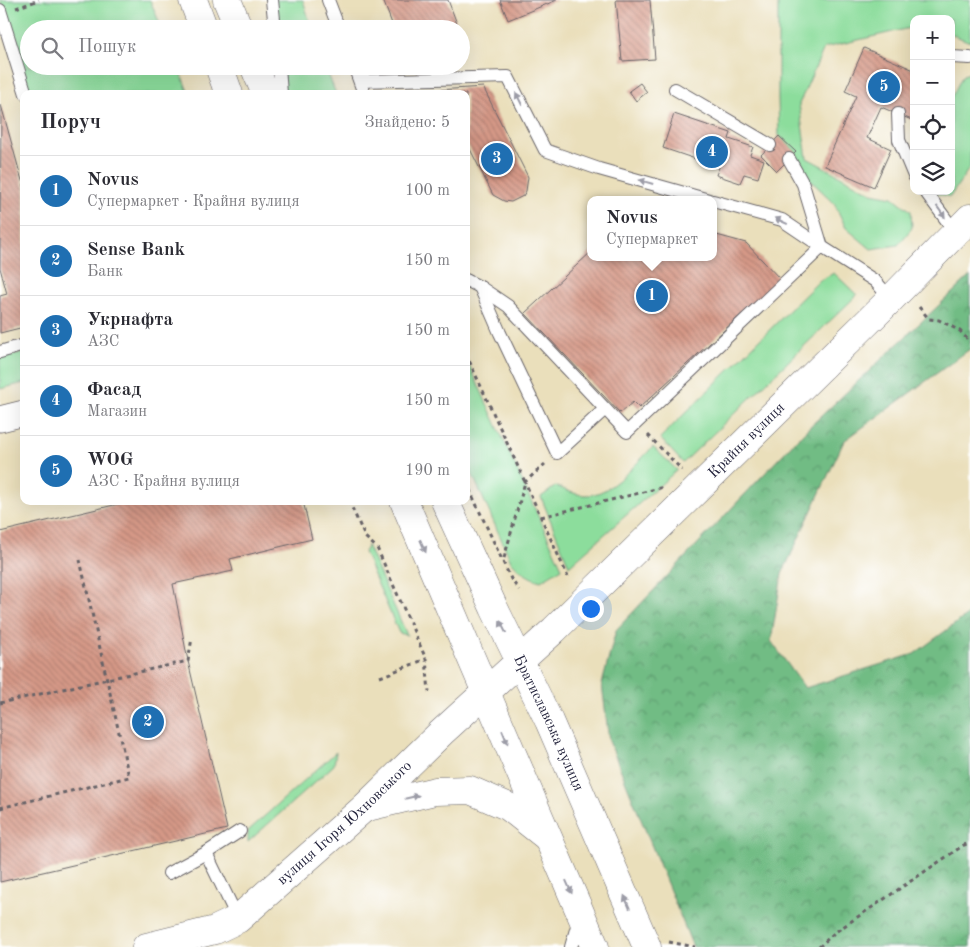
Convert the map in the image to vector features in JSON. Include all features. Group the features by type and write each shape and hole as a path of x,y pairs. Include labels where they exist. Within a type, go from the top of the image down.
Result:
{"street":[{"path":"192,0 200,20"},
{"path":"227,0 235,20"},
{"path":"222,75 227,90"},
{"path":"258,75 264,90"},
{"name":"Крайня вулиця","path":"520,661 554,630 891,299 963,225"},
{"path":"0,419 20,414"},
{"path":"406,505 595,947"},
{"name":"Братиславська вулиця","path":"447,505 549,721 647,947"},
{"name":"вулиця Ігоря Юхновського","path":"146,947 216,930 238,919 364,808 441,733 520,661"},
{"path":"364,808 435,791 470,790 509,807 547,837"}],"lane":[{"path":"272,0 274,20"},
{"path":"328,0 336,20"},
{"path":"0,11 20,75"},
{"path":"955,57 970,58"},
{"path":"20,75 25,90"},
{"path":"280,75 281,90"},
{"path":"357,75 362,88 508,77 545,150 599,169 695,196"},
{"path":"675,89 770,145"},
{"path":"898,114 899,140 910,166"},
{"path":"789,159 803,184 822,247"},
{"path":"929,195 963,225"},
{"path":"717,202 782,220 875,281 891,299"},
{"path":"470,282 508,306 627,432 822,247"},
{"path":"480,287 557,453 605,409"},
{"path":"0,352 20,346"},
{"path":"168,873 206,854 240,831"},
{"path":"206,854 238,919"},
{"path":"571,947 581,914"}],"path":[{"path":"0,11 39,0"},
{"path":"919,307 929,319 939,320 960,331 970,342"},
{"path":"470,363 568,578"},
{"path":"637,423 682,470"},
{"path":"503,562 525,482 557,453"},
{"path":"541,517 664,487"},
{"path":"470,491 511,579 518,590"},
{"path":"352,505 365,537 377,548 426,659 429,692"},
{"path":"0,808 129,777 80,560"},
{"path":"0,703 188,661 192,638"},
{"path":"380,677 426,659"},
{"path":"818,947 834,933 964,845 970,843"}],"green space":[{"path":"0,0 150,0 158,20 20,20 20,67"},
{"path":"275,0 303,0 309,20 277,20"},
{"path":"778,0 970,0 970,42 955,36 955,15 910,15 910,28 824,48 799,104 807,158 872,193 893,197 911,211 912,228 898,245 871,249 846,228 834,203 797,167 796,152 779,136"},
{"path":"970,73 970,167 955,190 955,90 963,75"},
{"path":"22,75 182,75 187,90 27,90"},
{"path":"283,75 329,75 334,90 284,90"},
{"path":"834,273 857,295 683,463 660,438 820,280"},
{"path":"970,276 970,349 844,441 782,574 771,641 805,688 914,654 970,613 970,947 693,947 609,741 602,684 616,630 803,433"},
{"path":"20,353 20,384 0,389 0,358"},
{"path":"470,367 562,568 541,581 524,574 511,561 470,469"},
{"path":"653,447 677,470 569,566 541,497 556,486 582,495 595,494 604,490 623,477"},
{"path":"367,546 407,635 399,633 364,552"},
{"path":"336,752 334,765 248,842 248,831"}],"building":[{"path":"383,0 448,0 456,20 391,20"},
{"path":"500,0 557,0 508,20"},
{"path":"616,0 650,0 655,59 622,61"},
{"path":"864,48 910,68 910,119 881,107 867,138 891,149 874,187 825,166 856,96 845,91"},
{"path":"640,83 647,92 636,101 629,91"},
{"path":"483,87 528,177 526,191 523,196 511,202 504,201 493,195 470,149 470,90 438,90"},
{"path":"1,105 20,174 20,328 0,333 0,296 7,294 0,268"},
{"path":"674,114 731,133 729,139 753,147 750,155 764,160 758,178 744,174 740,183 716,175 719,167 663,148"},
{"path":"779,136 796,152 777,171 761,155"},
{"path":"717,235 746,243 780,279 639,408 633,402 620,413 525,313 587,256 587,261 717,261"},
{"path":"114,505 304,505 312,539 230,559 233,571 173,584 188,661 227,829 0,882 0,532"}],"place":[{"name":"WOG","path":"884,87"},
{"name":"Фасад","path":"712,152"},
{"name":"Укрнафта","path":"497,159"},
{"name":"Novus","path":"652,296"},
{"name":"Sense Bank","path":"148,722"}]}
